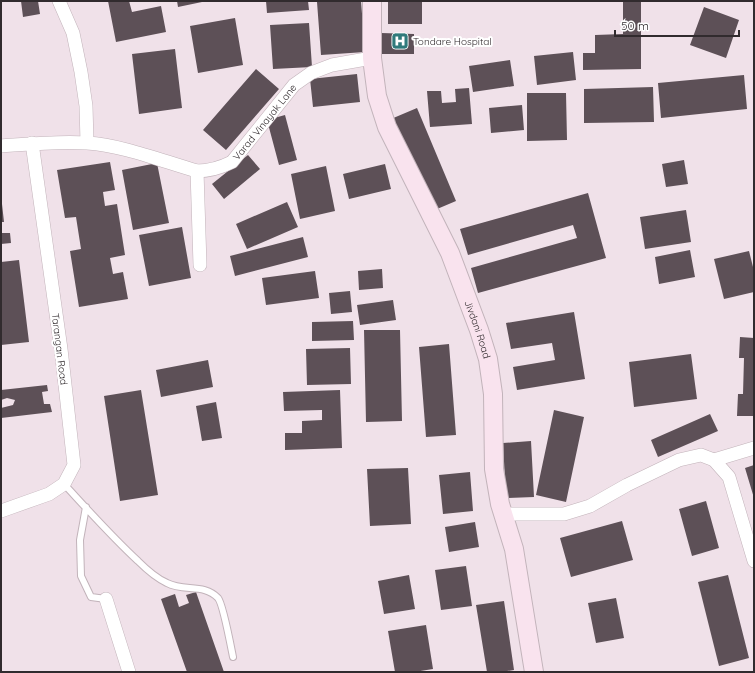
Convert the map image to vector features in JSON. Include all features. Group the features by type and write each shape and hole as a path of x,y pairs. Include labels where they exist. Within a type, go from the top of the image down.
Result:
{"main road":[{"name":"Jivdani Road","path":"372,1 372,58 377,96 387,127 450,253 479,330 488,359 493,394 494,469 500,504 514,549 534,672"}],"street":[{"path":"59,1 73,33 81,72 86,106 87,142"},
{"name":"Varad Vinayak Lane","path":"1,146 32,143 87,142 115,147 197,171 219,169 232,162 294,85 311,73 332,65 372,58"},
{"name":"Tarangan Road","path":"1,511 49,494 64,484 74,465 61,349 32,143"},
{"path":"197,171 200,265"},
{"path":"714,460 754,448"},
{"path":"503,514 564,514 590,506 627,485 680,460 701,455 714,460 728,477 754,560"},
{"path":"106,599 129,672"}],"lane":[{"path":"64,484 121,545 147,569 167,583 183,588 202,588 211,591 219,600 233,657"},
{"path":"86,507 80,540 81,576 91,597 106,599"}],"building":[{"path":"21,1 38,1 40,14 23,17"},
{"path":"108,1 129,1 132,12 161,6 166,32 116,42"},
{"path":"177,1 202,1 202,2 178,7"},
{"path":"266,1 308,1 309,10 267,13"},
{"path":"361,1 365,52 321,55 317,2"},
{"path":"388,1 422,1 422,24 388,24"},
{"path":"623,1 641,1 641,69 583,70 583,53 595,53 595,35 623,34"},
{"path":"704,7 739,20 726,58 690,45"},
{"path":"235,18 243,65 198,73 190,26"},
{"path":"309,23 312,67 273,69 270,25"},
{"path":"381,33 414,34 414,54 381,54"},
{"path":"175,49 182,108 139,114 132,54"},
{"path":"573,52 576,80 537,85 534,56"},
{"path":"510,60 514,86 473,92 469,66"},
{"path":"256,69 279,89 226,150 203,130"},
{"path":"357,74 360,102 313,107 310,79"},
{"path":"744,75 747,109 661,118 658,83"},
{"path":"653,87 654,122 584,123 584,89"},
{"path":"469,88 472,124 430,127 427,91 441,91 442,103 456,102 455,89"},
{"path":"527,93 566,93 567,140 527,141"},
{"path":"522,105 524,130 491,133 489,108"},
{"path":"417,108 456,201 430,212 391,119"},
{"path":"285,115 297,160 279,165 267,120"},
{"path":"248,155 260,169 224,199 212,184"},
{"path":"684,160 688,184 666,187 662,164"},
{"path":"110,162 115,190 103,192 105,206 117,204 125,255 110,258 113,274 123,272 128,299 79,307 70,251 81,249 76,217 65,218 57,170"},
{"path":"157,163 169,223 133,230 122,170"},
{"path":"385,164 391,189 349,199 343,174"},
{"path":"326,166 335,211 300,219 291,174"},
{"path":"588,193 606,258 478,293 471,268 577,238 573,225 468,255 460,229"},
{"path":"287,202 298,227 247,249 236,224"},
{"path":"2,204 4,222 1,222"},
{"path":"686,210 691,242 645,249 640,217"},
{"path":"182,227 191,278 149,286 139,235"},
{"path":"1,233 10,233 11,243 1,244"},
{"path":"303,237 308,257 235,276 230,256"},
{"path":"690,250 695,277 659,284 655,257"},
{"path":"749,251 754,271 754,292 724,299 714,259"},
{"path":"19,260 29,342 1,345 1,262"},
{"path":"382,269 383,288 359,290 358,271"},
{"path":"315,271 319,298 266,305 262,278"},
{"path":"350,291 352,312 331,314 329,293"},
{"path":"393,300 396,320 360,325 357,305"},
{"path":"574,312 585,379 517,390 513,367 555,360 552,343 511,349 506,323"},
{"path":"353,321 354,340 312,341 312,322"},
{"path":"364,330 400,330 402,421 366,422"},
{"path":"740,337 754,338 754,416 737,416 738,394 743,394 744,358 739,358"},
{"path":"449,344 456,435 426,437 419,347"},
{"path":"350,348 351,384 307,385 306,349"},
{"path":"691,354 697,399 634,407 629,362"},
{"path":"208,360 213,387 161,397 156,370"},
{"path":"47,385 48,391 42,392 44,404 50,404 52,412 1,418 1,408 13,405 15,400 7,398 1,400 1,390"},
{"path":"141,390 158,495 120,501 104,396"},
{"path":"340,390 342,448 285,450 285,433 302,433 302,421 322,420 322,410 284,411 283,392"},
{"path":"216,402 222,438 202,441 196,406"},
{"path":"554,410 584,417 566,502 536,495"},
{"path":"710,414 718,431 658,457 651,440"},
{"path":"531,441 534,497 506,498 503,443"},
{"path":"754,465 754,498 745,468"},
{"path":"408,468 411,524 370,526 367,469"},
{"path":"470,472 473,511 443,514 439,475"},
{"path":"706,501 719,548 692,556 679,509"},
{"path":"622,521 633,560 571,577 560,538"},
{"path":"475,522 479,547 449,552 445,527"},
{"path":"466,566 472,606 441,610 435,570"},
{"path":"409,575 415,609 384,614 378,581"},
{"path":"728,575 749,658 719,666 698,582"},
{"path":"196,592 224,672 187,672 161,599 175,594 179,607 189,603 186,595"},
{"path":"616,598 624,638 596,643 588,603"},
{"path":"504,601 514,670 487,672 476,605"},
{"path":"426,625 433,669 414,672 395,672 388,631"}],"place":[{"name":"Tondare Hospital","path":"400,41"}]}
